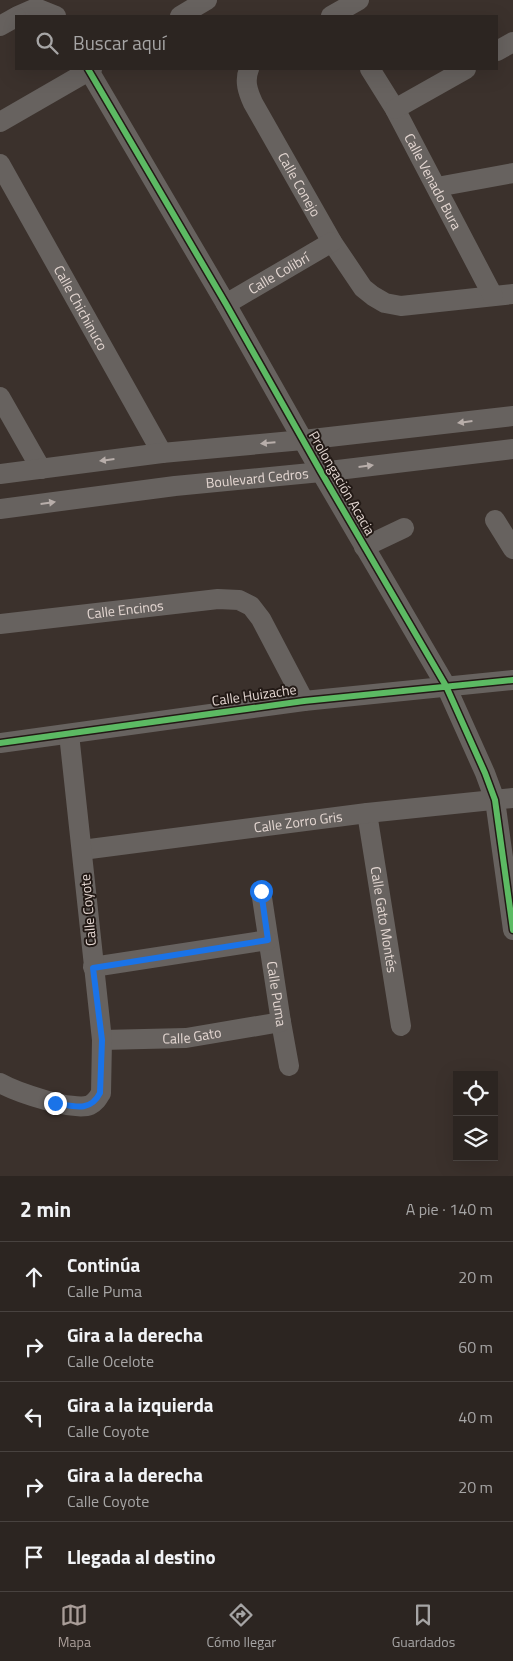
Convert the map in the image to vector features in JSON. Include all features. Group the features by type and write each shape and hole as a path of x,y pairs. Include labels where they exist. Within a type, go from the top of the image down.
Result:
{"street":[{"path":"182,15 208,0"},
{"path":"335,15 359,0"},
{"path":"21,15 36,8 54,15"},
{"path":"0,26 15,18"},
{"path":"498,50 513,42"},
{"path":"0,122 88,70"},
{"name":"Prolongación Acacia","path":"91,70 364,547 446,686 485,773 504,799 513,930"},
{"name":"Calle Conejo","path":"248,70 246,75 247,90 253,103 332,242 363,288 385,303 401,306 513,294"},
{"name":"Calle Venado Bura","path":"371,70 395,109 493,296"},
{"path":"395,109 464,70"},
{"name":"Calle Chichinuco","path":"0,164 162,453"},
{"path":"437,187 513,173"},
{"name":"Calle Colibrí","path":"226,304 332,242"},
{"path":"0,396 41,469"},
{"path":"0,474 162,453 303,440 513,416"},
{"name":"Boulevard Cedros","path":"0,509 175,486 321,472 513,449"},
{"path":"495,520 513,549"},
{"path":"364,547 404,528"},
{"name":"Calle Encinos","path":"0,624 218,599 239,600 251,606 261,619 304,701"},
{"name":"Calle Huizache","path":"0,743 304,701 513,680"},
{"name":"Calle Coyote","path":"0,1083 55,1103 80,1107 97,1101 100,1093 102,1040 69,734"},
{"name":"Calle Zorro Gris","path":"82,850 367,813 504,799"},
{"name":"Calle Gato Montés","path":"367,813 401,1026"},
{"name":"Calle Puma","path":"261,891 280,1022 289,1066"},
{"path":"93,968 268,940"},
{"name":"Calle Gato","path":"102,1040 186,1038 280,1022"}],"cycle path":[{"path":"89,70 446,686 495,800 513,930"},
{"path":"0,743 304,701 513,680"}],"route":[{"path":"55,1103 80,1107 90,1105 97,1101 100,1093 102,1080 102,1040 93,968 268,940 261,891"}]}
